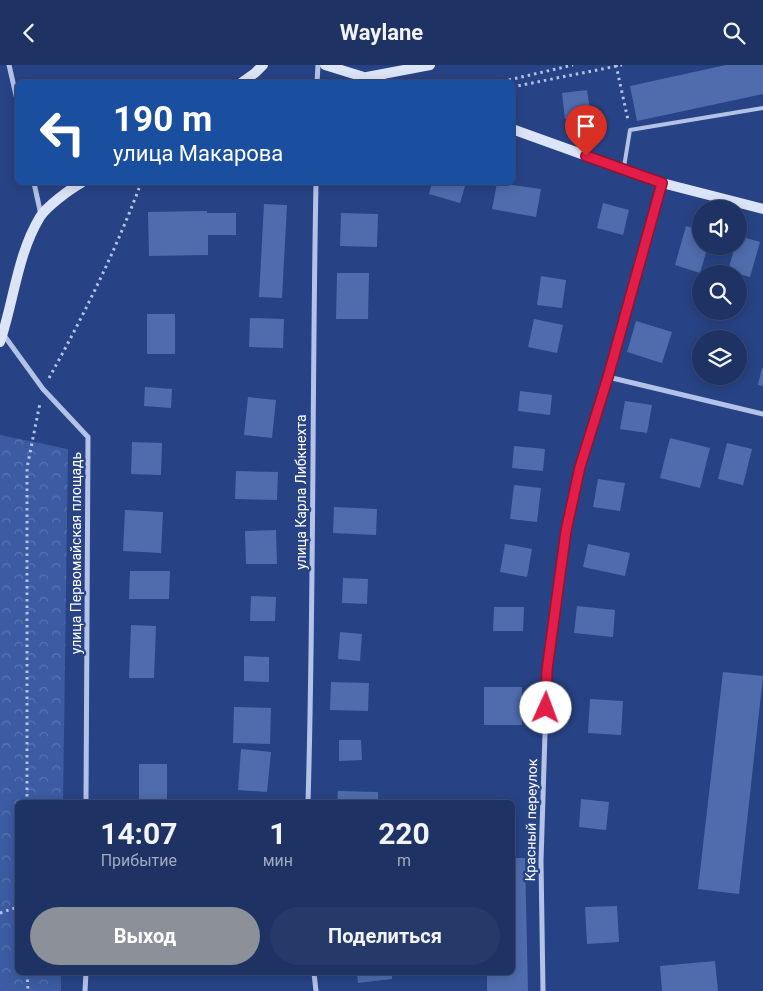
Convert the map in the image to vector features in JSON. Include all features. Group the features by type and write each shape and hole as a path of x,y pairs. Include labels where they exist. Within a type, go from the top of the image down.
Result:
{"street":[{"path":"9,65 15,91"},
{"path":"245,80 263,65"},
{"path":"317,80 318,65"},
{"path":"325,65 375,80"},
{"path":"367,77 430,65"},
{"path":"515,130 662,183 763,209"},
{"name":"Красный переулок","path":"542,991 541,861 547,670 566,531 584,451 608,377 662,183"},
{"path":"34,185 41,215"},
{"path":"1,338 27,243 41,215 70,189 77,185"},
{"name":"улица Карла Либкнехта","path":"308,800 312,675 312,376 316,185"},
{"name":"улица Первомайская площадь","path":"1,338 43,389 88,437 86,800"},
{"path":"608,377 763,414"},
{"path":"86,975 86,991"},
{"path":"314,975 316,991"}],"lane":[{"path":"623,169 630,130 763,108"}],"path":[{"path":"509,80 572,65"},
{"path":"515,86 622,65"},
{"path":"616,66 630,130"},
{"path":"27,800 27,468 43,389 70,341 124,229 140,185"},
{"path":"0,913 15,908"},
{"path":"28,975 28,991"}],"green space":[{"path":"0,435 68,449 63,800 15,800 15,975 61,975 61,991 0,991"}],"building":[{"path":"726,65 763,65 763,94 637,121 630,86"},
{"path":"587,90 591,116 565,119 562,93"},
{"path":"431,185 465,185 460,203 429,194"},
{"path":"497,185 541,189 536,217 492,209"},
{"path":"603,203 629,210 623,235 597,228"},
{"path":"264,204 287,205 282,298 259,297"},
{"path":"207,211 207,213 236,213 236,235 208,235 208,255 149,256 148,212"},
{"path":"341,213 378,214 377,247 340,246"},
{"path":"686,226 692,228 692,255 705,255 702,265 692,265 692,270 675,265"},
{"path":"747,238 760,242 750,277 747,276 747,265 730,265 732,255 747,255"},
{"path":"337,273 369,273 368,319 336,319"},
{"path":"541,276 566,280 562,308 537,305"},
{"path":"147,314 175,314 175,354 147,354"},
{"path":"250,318 284,319 283,348 249,347"},
{"path":"534,319 563,325 557,353 528,347"},
{"path":"636,321 672,332 662,363 627,352"},
{"path":"763,368 763,386 758,385"},
{"path":"145,387 172,389 171,408 144,406"},
{"path":"520,391 552,395 550,415 518,411"},
{"path":"248,397 276,400 272,438 244,435"},
{"path":"625,401 652,405 647,433 620,429"},
{"path":"670,438 710,448 700,488 660,478"},
{"path":"132,442 162,443 161,475 131,474"},
{"path":"727,443 752,449 743,485 718,479"},
{"path":"514,446 545,449 543,471 512,468"},
{"path":"236,471 278,472 277,500 235,499"},
{"path":"598,479 625,483 620,511 593,507"},
{"path":"514,485 541,488 537,522 510,519"},
{"path":"334,507 377,509 376,535 333,533"},
{"path":"125,510 163,512 161,553 123,551"},
{"path":"276,530 277,564 246,564 245,531"},
{"path":"505,544 532,549 527,577 500,572"},
{"path":"588,544 630,553 625,576 583,567"},
{"path":"130,571 170,571 169,599 129,599"},
{"path":"343,578 368,579 367,604 342,603"},
{"path":"251,596 276,597 275,621 250,621"},
{"path":"577,606 615,610 613,637 574,633"},
{"path":"494,607 524,607 523,631 493,631"},
{"path":"131,625 156,626 154,678 129,678"},
{"path":"340,632 362,634 360,661 338,659"},
{"path":"244,656 269,657 269,682 244,681"},
{"path":"723,672 763,676 739,894 698,889"},
{"path":"331,682 369,683 368,711 330,710"},
{"path":"484,687 522,687 522,725 484,725"},
{"path":"590,699 623,701 621,735 588,733"},
{"path":"234,707 271,708 270,744 233,743"},
{"path":"339,740 361,740 362,760 339,761"},
{"path":"241,749 271,752 267,792 238,790"},
{"path":"139,764 167,764 167,800 139,800"},
{"path":"338,791 378,792 378,800 337,800"},
{"path":"581,799 609,802 606,830 579,827"},
{"path":"515,858 525,858 528,991 487,991 487,975 515,975"},
{"path":"617,906 619,942 587,944 585,907"},
{"path":"715,961 718,991 662,991 660,966"},
{"path":"357,975 392,975 392,979 358,983"}],"route":[{"path":"546,708 547,670 566,531 580,467 608,377 662,183 586,156"}]}
